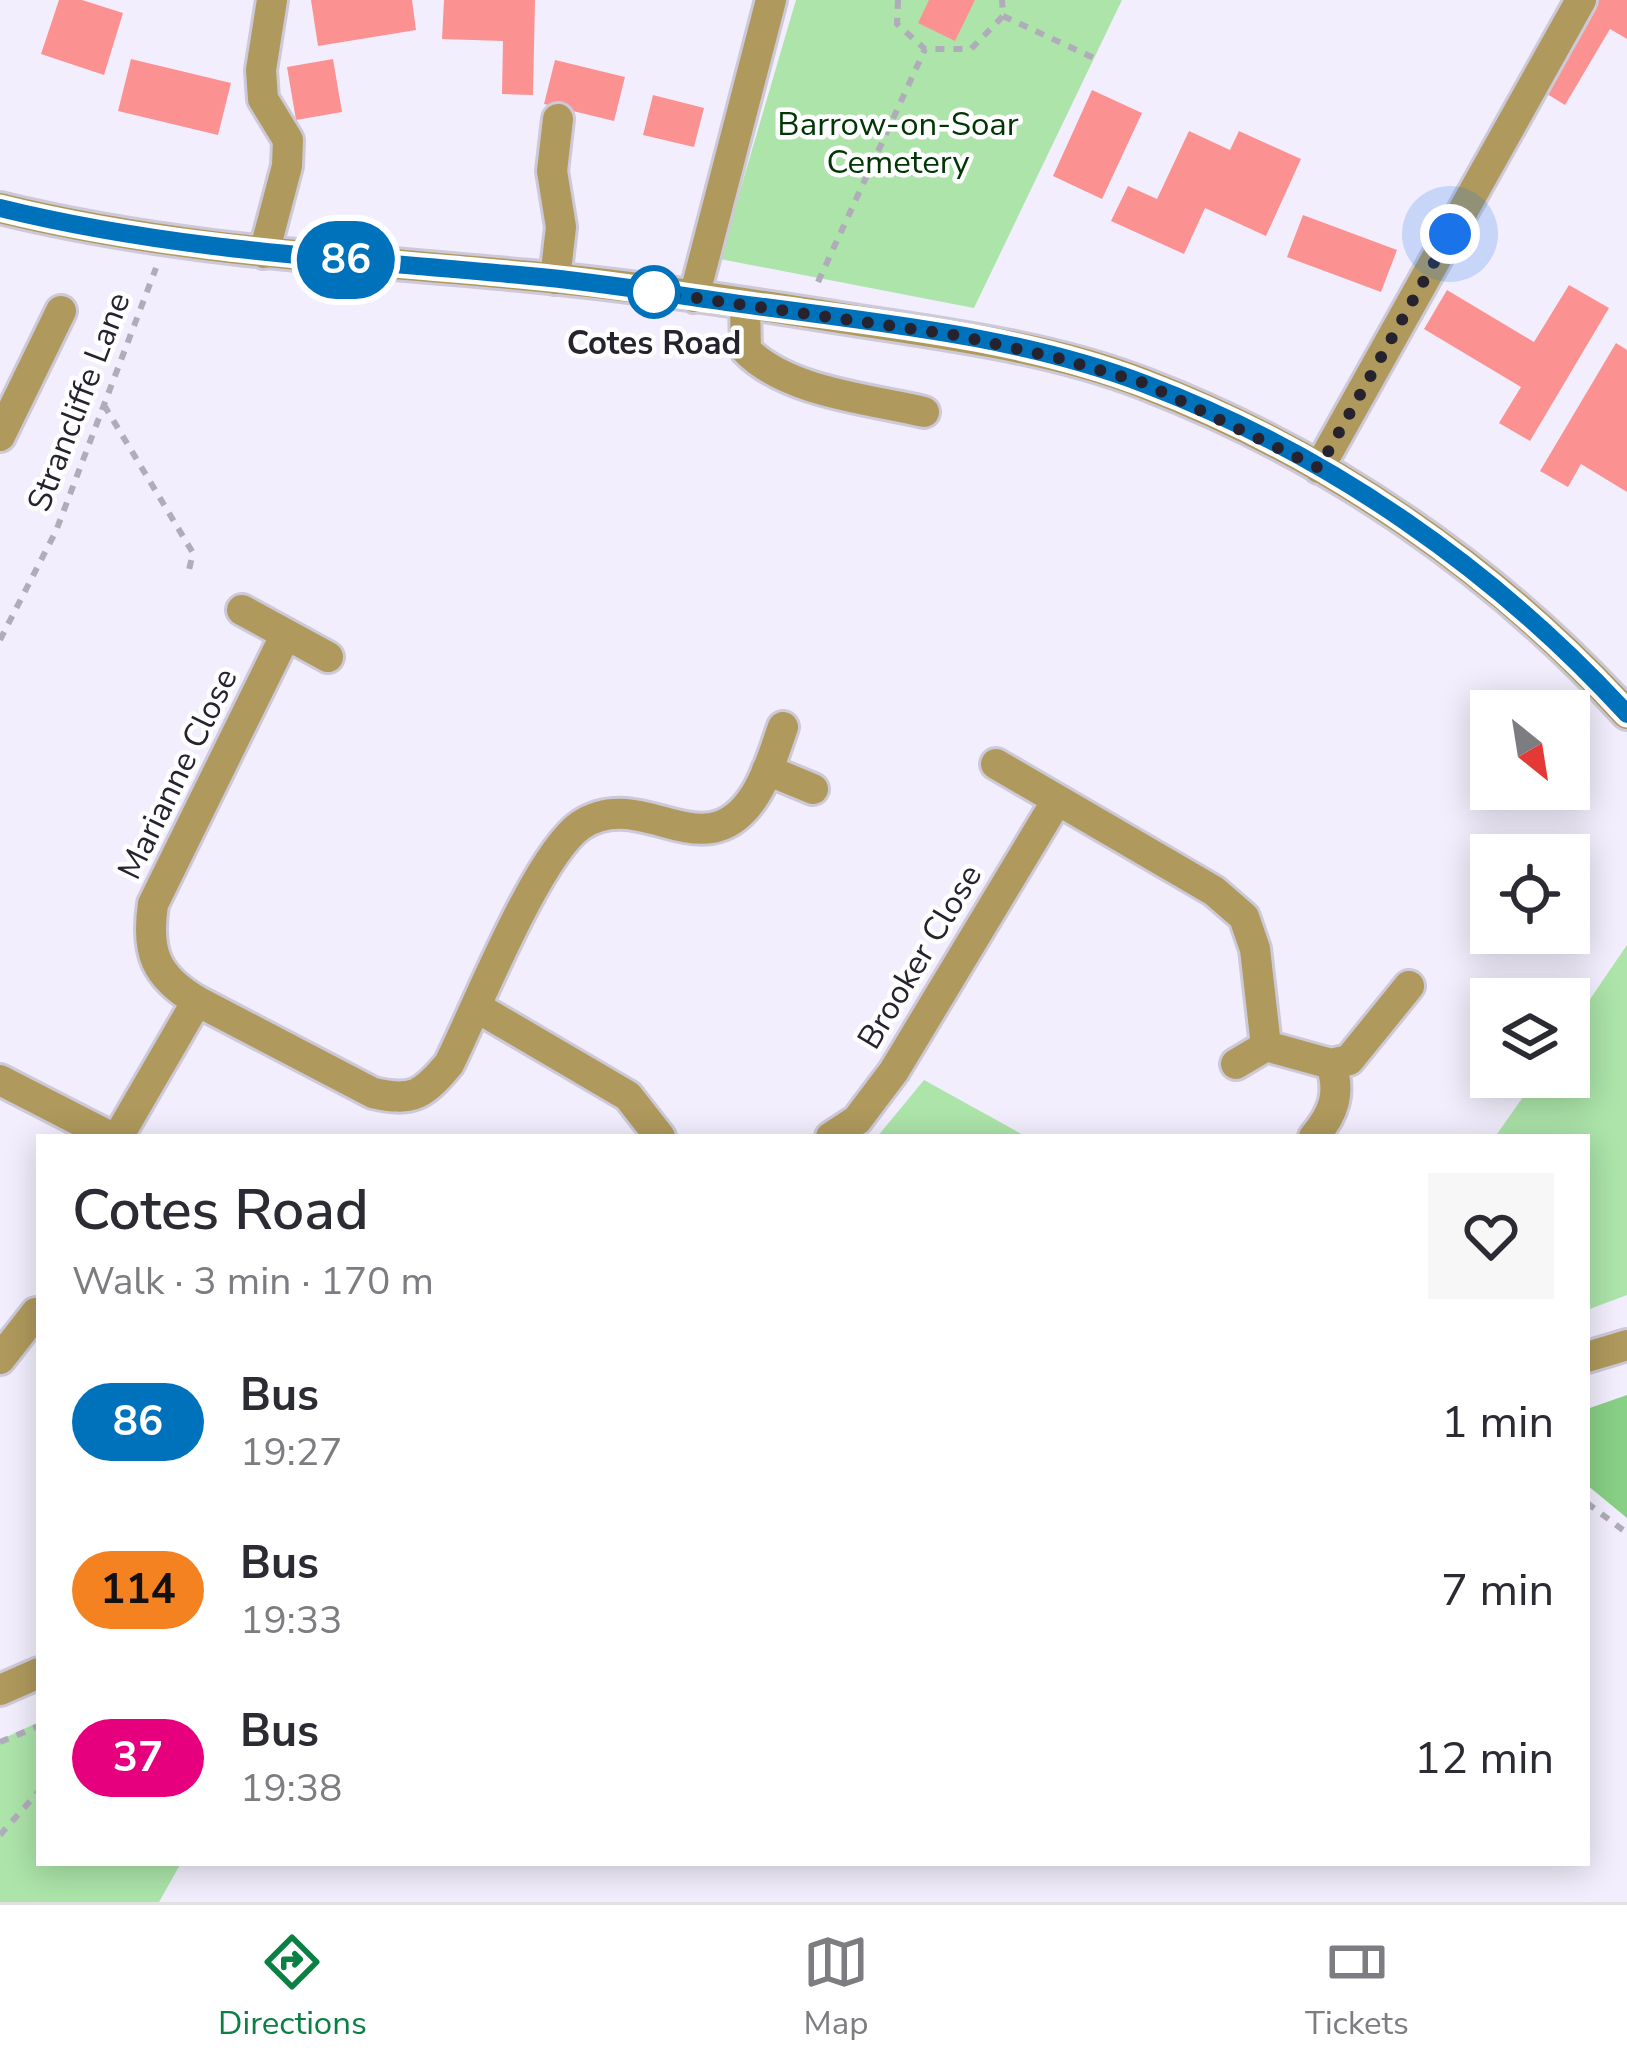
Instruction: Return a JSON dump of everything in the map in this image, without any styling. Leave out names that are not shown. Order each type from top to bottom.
[{"type":"street","points":[[264,253],[287,166],[287,140],[262,100],[261,70],[272,0]]},
{"type":"street","points":[[694,297],[771,0]]},
{"type":"street","points":[[1319,468],[1581,0]]},
{"type":"street","points":[[555,278],[561,227],[553,171],[558,118]]},
{"type":"street","points":[[0,208],[165,242],[555,278],[955,335],[1144,383],[1319,468],[1431,536],[1581,664],[1627,714]]},
{"type":"street","points":[[745,304],[746,350],[764,369],[793,381],[924,412]]},
{"type":"street","points":[[0,436],[35,334],[61,311]]},
{"type":"street","points":[[242,610],[328,657]]},
{"type":"street","name":"Marianne Close","points":[[286,634],[153,904],[149,931],[154,960],[173,987],[197,1001],[373,1093],[402,1100],[429,1088],[439,1076],[478,1008]]},
{"type":"street","points":[[659,1134],[628,1096],[478,1008],[538,879],[560,843],[584,823],[615,813],[642,814],[704,831],[730,820],[754,798],[783,727]]},
{"type":"street","points":[[996,764],[1214,891],[1244,917],[1255,949],[1266,1046]]},
{"type":"street","points":[[767,770],[813,789]]},
{"type":"street","name":"Brooker Close","points":[[835,1134],[856,1120],[894,1071],[1056,802]]},
{"type":"street","points":[[1236,1064],[1266,1046],[1331,1064],[1349,1060],[1409,986]]},
{"type":"street","points":[[117,1134],[197,1001]]},
{"type":"street","points":[[1317,1134],[1329,1120],[1339,1087],[1331,1064]]},
{"type":"street","points":[[0,1079],[109,1134]]},
{"type":"street","points":[[0,1359],[36,1314]]},
{"type":"street","points":[[1590,1356],[1627,1346]]},
{"type":"street","points":[[0,1690],[36,1674]]},
{"type":"path","points":[[898,0],[897,24],[925,50],[971,49],[1003,16],[1002,0]]},
{"type":"path","points":[[1003,16],[1094,58]]},
{"type":"path","points":[[804,312],[925,50]]},
{"type":"path","name":"Strancliffe Lane","points":[[0,640],[56,531],[165,242]]},
{"type":"path","points":[[104,405],[193,553],[188,574]]},
{"type":"path","points":[[1590,1505],[1627,1533]]},
{"type":"path","points":[[0,1742],[36,1727]]},
{"type":"path","points":[[0,1835],[36,1794]]},
{"type":"green space","name":"Barrow-on-Soar Cemetery","points":[[796,0],[1122,0],[974,308],[720,259]]},
{"type":"green space","points":[[1627,945],[1627,1295],[1590,1309],[1590,1134],[1497,1134],[1522,1098],[1590,1098],[1590,999]]},
{"type":"green space","points":[[924,1080],[1022,1134],[879,1134]]},
{"type":"green space","points":[[1627,1395],[1627,1518],[1590,1487],[1590,1408]]},
{"type":"green space","points":[[36,1723],[36,1866],[179,1866],[159,1902],[0,1902],[0,1740]]},
{"type":"building","points":[[59,0],[82,0],[123,13],[104,75],[41,54]]},
{"type":"building","points":[[311,0],[412,0],[416,30],[318,46]]},
{"type":"building","points":[[444,0],[535,0],[533,95],[502,94],[503,41],[442,39]]},
{"type":"building","points":[[929,0],[975,0],[955,41],[918,23]]},
{"type":"building","points":[[1586,0],[1627,0],[1627,39],[1610,29],[1565,105],[1534,86]]},
{"type":"building","points":[[131,59],[231,83],[218,135],[118,111]]},
{"type":"building","points":[[333,59],[342,112],[296,120],[287,67]]},
{"type":"building","points":[[555,60],[625,77],[614,121],[544,104]]},
{"type":"building","points":[[1092,90],[1142,113],[1102,199],[1053,176]]},
{"type":"building","points":[[653,95],[704,108],[694,147],[643,135]]},
{"type":"building","points":[[1189,131],[1230,150],[1239,131],[1301,159],[1266,236],[1205,208],[1184,254],[1111,221],[1128,186],[1157,199]]},
{"type":"building","points":[[1303,215],[1397,250],[1381,292],[1287,257]]},
{"type":"building","points":[[1569,285],[1609,308],[1530,441],[1499,423],[1521,387],[1424,329],[1447,290],[1534,342]]},
{"type":"building","points":[[1616,343],[1627,350],[1627,492],[1581,464],[1568,487],[1540,471]]},
{"type":"bus line","name":"86","points":[[0,208],[165,242],[536,276],[955,335],[1144,383],[1319,468],[1431,536],[1581,664],[1627,714]]},
{"type":"place","name":"Cotes Road","points":[[654,292]]},
{"type":"route","points":[[654,292],[955,335],[1058,358],[1144,383],[1319,468],[1450,234]]}]
